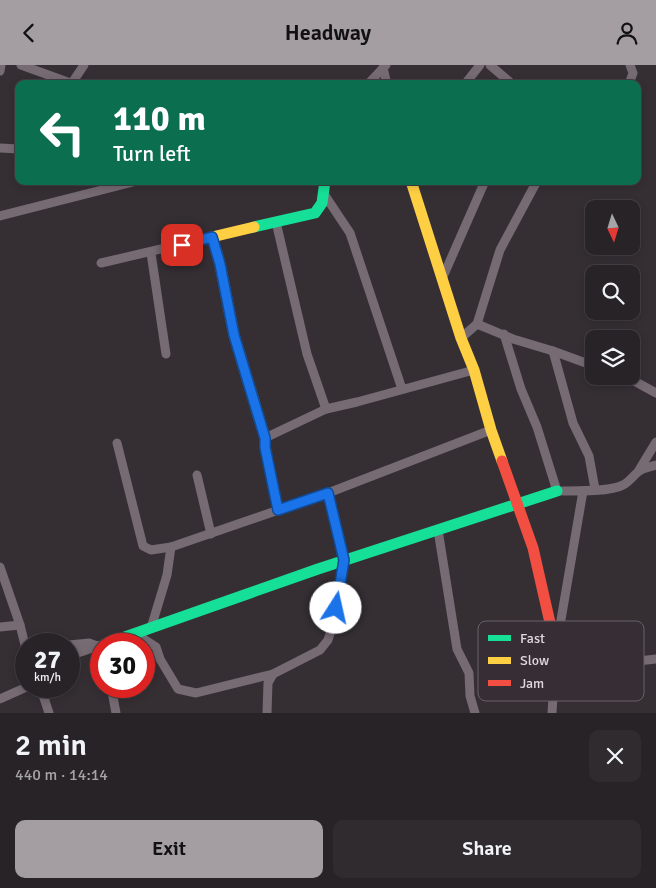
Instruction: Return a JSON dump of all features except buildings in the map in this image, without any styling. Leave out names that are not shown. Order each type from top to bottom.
[{"type":"street","points":[[0,71],[1,65]]},
{"type":"street","points":[[21,65],[61,80]]},
{"type":"street","points":[[75,80],[84,65]]},
{"type":"street","points":[[468,80],[480,65]]},
{"type":"street","points":[[490,65],[507,80]]},
{"type":"street","points":[[630,65],[633,73],[630,80]]},
{"type":"street","points":[[372,80],[384,66]]},
{"type":"street","points":[[384,66],[386,80]]},
{"type":"street","points":[[0,148],[15,149]]},
{"type":"street","points":[[0,216],[121,185]]},
{"type":"street","points":[[101,263],[151,253],[315,213],[320,208],[325,185]]},
{"type":"street","points":[[412,185],[461,337],[474,370],[491,431],[533,548],[549,621]]},
{"type":"street","points":[[442,279],[482,185]]},
{"type":"street","points":[[461,337],[477,324],[500,250],[535,185]]},
{"type":"street","points":[[324,194],[350,233],[402,389]]},
{"type":"street","points":[[276,222],[307,354],[326,409]]},
{"type":"street","points":[[212,237],[220,264],[234,335],[265,438],[265,447],[278,510]]},
{"type":"street","points":[[151,253],[166,354]]},
{"type":"street","points":[[477,324],[513,339],[585,363]]},
{"type":"street","points":[[504,334],[521,389],[537,427],[557,491]]},
{"type":"street","points":[[553,351],[573,423],[589,456],[595,489]]},
{"type":"street","points":[[265,438],[326,409],[357,403],[474,370]]},
{"type":"street","points":[[640,384],[656,393]]},
{"type":"street","points":[[117,443],[143,546],[151,550],[171,547],[211,534],[328,493],[491,431]]},
{"type":"street","points":[[138,633],[344,560],[516,503],[557,491],[606,490],[623,485],[639,470],[656,442]]},
{"type":"street","points":[[639,470],[656,465]]},
{"type":"street","points":[[197,475],[211,534]]},
{"type":"street","points":[[561,621],[582,491]]},
{"type":"street","points":[[155,646],[160,659],[178,689],[196,693],[273,674],[320,650],[328,639],[333,624],[344,560],[328,493]]},
{"type":"street","points":[[438,530],[457,649],[469,673],[470,696],[475,713]]},
{"type":"street","points":[[151,628],[167,575],[171,547]]},
{"type":"street","points":[[0,569],[22,633]]},
{"type":"street","points":[[0,627],[20,625]]},
{"type":"street","points":[[267,713],[268,683],[273,674]]},
{"type":"street","points":[[0,699],[15,692]]},
{"type":"street","points":[[44,698],[49,713]]},
{"type":"street","points":[[113,698],[116,713]]},
{"type":"traffic: fast","points":[[254,227],[315,213],[322,203],[324,185]]},
{"type":"traffic: fast","points":[[136,633],[318,569],[557,491]]},
{"type":"traffic: slow","points":[[412,185],[461,338],[474,370],[502,461]]},
{"type":"traffic: slow","points":[[254,227],[212,237],[220,264],[234,335],[265,438]]},
{"type":"traffic: jam","points":[[502,461],[533,548],[550,621]]},
{"type":"route","points":[[182,245],[212,237],[220,264],[234,335],[265,438],[265,447],[278,510],[328,493],[344,560],[336,608]]}]
